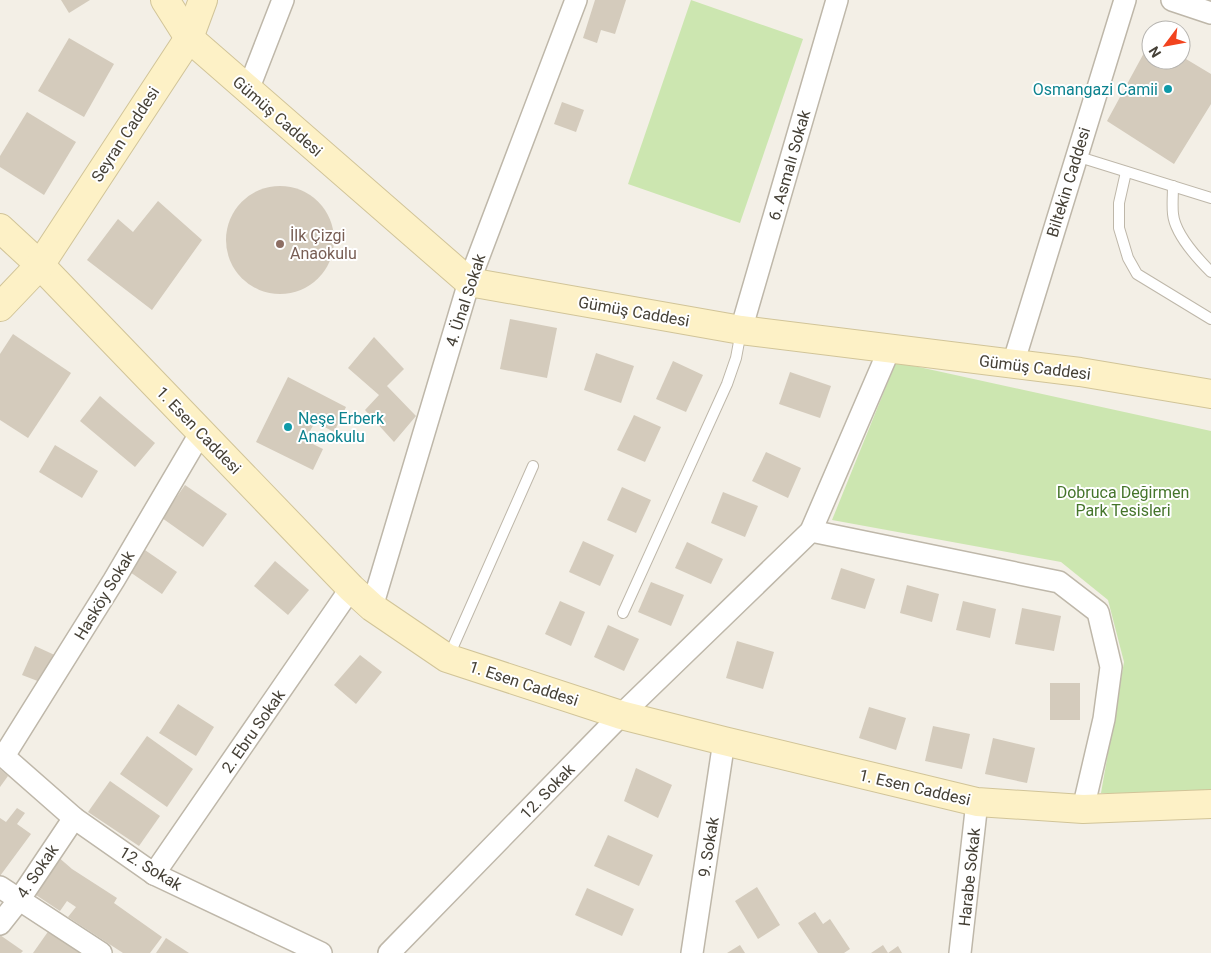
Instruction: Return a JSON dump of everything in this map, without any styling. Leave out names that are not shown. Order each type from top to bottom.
[{"type":"street","name":"Gümüş Caddesi","points":[[165,0],[189,38],[469,282],[741,330],[889,350],[1080,372],[1211,394]]},
{"type":"street","name":"Seyran Caddesi","points":[[0,307],[40,264],[189,38],[203,0]]},
{"type":"street","points":[[248,90],[283,0]]},
{"type":"street","name":"4. Ünal Sokak","points":[[372,607],[469,282],[576,0]]},
{"type":"street","name":"6. Asmalı Sokak","points":[[741,330],[837,0]]},
{"type":"street","name":"Biltekin Caddesi","points":[[1013,364],[1125,0]]},
{"type":"street","points":[[1172,0],[1211,13]]},
{"type":"street","name":"1. Esen Caddesi","points":[[0,228],[40,264],[351,588],[372,607],[447,658],[621,715],[977,802],[1083,809],[1211,804]]},
{"type":"street","points":[[889,350],[811,531],[1059,582],[1098,612],[1111,667],[1104,719],[1083,809]]},
{"type":"street","name":"Hasköy Sokak","points":[[2,755],[114,580],[201,432]]},
{"type":"street","name":"12. Sokak","points":[[389,953],[621,715],[811,531]]},
{"type":"street","name":"2. Ebru Sokak","points":[[154,874],[351,588]]},
{"type":"street","name":"9. Sokak","points":[[692,953],[724,741]]},
{"type":"street","name":"12. Sokak","points":[[2,755],[74,818],[154,874],[322,953]]},
{"type":"street","name":"Harabe Sokak","points":[[960,953],[977,802]]},
{"type":"street","name":"4. Sokak","points":[[0,924],[19,900],[74,818]]},
{"type":"street","points":[[0,887],[92,951]]},
{"type":"lane","points":[[1076,156],[1211,198]]},
{"type":"lane","points":[[1126,172],[1118,216],[1122,241],[1133,266],[1138,274],[1211,319]]},
{"type":"lane","points":[[1173,186],[1173,215],[1180,233],[1190,249],[1211,272]]},
{"type":"lane","points":[[623,613],[724,392],[736,358],[741,330]]},
{"type":"lane","points":[[447,658],[533,466]]},
{"type":"green space","points":[[691,0],[803,39],[740,223],[628,184]]},
{"type":"green space","name":"Dobruca Değirmen Park Tesisleri","points":[[896,362],[1211,431],[1211,794],[1101,793],[1124,662],[1108,600],[1061,562],[832,520]]},
{"type":"building","points":[[61,0],[90,0],[69,13]]},
{"type":"building","points":[[595,0],[626,0],[615,34],[601,30],[597,43],[583,38]]},
{"type":"building","points":[[69,38],[114,64],[84,117],[38,91]]},
{"type":"building","name":"Osmangazi Camii","points":[[1141,58],[1141,70],[1191,70],[1191,62],[1211,74],[1211,104],[1174,164],[1107,121]]},
{"type":"building","points":[[562,102],[584,110],[576,132],[554,124]]},
{"type":"building","points":[[27,112],[76,142],[44,195],[0,167],[0,156]]},
{"type":"building","name":"İlk Çizgi Anaokulu","points":[[280,186],[301,190],[318,202],[330,219],[334,240],[330,261],[318,278],[301,290],[280,294],[259,290],[242,278],[230,261],[226,240],[230,219],[242,202],[259,190]]},
{"type":"building","points":[[158,201],[202,240],[152,310],[87,260],[118,219],[133,232]]},
{"type":"building","points":[[510,319],[557,328],[547,378],[500,369]]},
{"type":"building","points":[[13,334],[71,373],[28,438],[0,420],[0,354]]},
{"type":"building","points":[[374,337],[404,369],[387,386],[416,416],[394,442],[365,410],[379,395],[348,368]]},
{"type":"building","points":[[596,353],[634,366],[621,403],[584,390]]},
{"type":"building","points":[[673,361],[703,375],[686,412],[656,399]]},
{"type":"building","points":[[790,372],[831,386],[820,418],[779,404]]},
{"type":"building","name":"Neşe Erberk Anaokulu","points":[[288,377],[346,407],[334,432],[315,422],[305,440],[323,449],[313,470],[256,442]]},
{"type":"building","points":[[100,396],[155,443],[135,467],[80,421]]},
{"type":"building","points":[[634,415],[661,427],[645,462],[617,450]]},
{"type":"building","points":[[55,445],[98,471],[82,498],[39,472]]},
{"type":"building","points":[[766,452],[801,468],[788,498],[752,481]]},
{"type":"building","points":[[185,485],[227,514],[203,547],[162,518]]},
{"type":"building","points":[[622,487],[651,500],[636,533],[607,520]]},
{"type":"building","points":[[723,492],[758,506],[745,537],[711,523]]},
{"type":"building","points":[[583,541],[614,555],[600,586],[569,572]]},
{"type":"building","points":[[687,542],[723,559],[711,584],[675,568]]},
{"type":"building","points":[[142,548],[177,572],[162,594],[127,570]]},
{"type":"building","points":[[275,561],[309,590],[288,615],[254,586]]},
{"type":"building","points":[[841,568],[875,579],[865,609],[831,599]]},
{"type":"building","points":[[651,582],[684,595],[671,626],[638,612]]},
{"type":"building","points":[[907,585],[939,594],[932,622],[900,613]]},
{"type":"building","points":[[560,601],[585,612],[571,646],[545,634]]},
{"type":"building","points":[[963,601],[996,609],[990,638],[956,630]]},
{"type":"building","points":[[1022,608],[1061,616],[1054,651],[1015,644]]},
{"type":"building","points":[[608,625],[639,639],[624,671],[594,657]]},
{"type":"building","points":[[737,641],[774,652],[763,689],[726,678]]},
{"type":"building","points":[[35,646],[59,657],[48,685],[22,675]]},
{"type":"building","points":[[360,655],[382,672],[356,704],[334,685]]},
{"type":"building","points":[[1050,683],[1080,683],[1080,720],[1050,720]]},
{"type":"building","points":[[178,704],[214,727],[196,756],[159,733]]},
{"type":"building","points":[[869,707],[906,718],[896,750],[859,738]]},
{"type":"building","points":[[933,726],[970,734],[962,769],[925,761]]},
{"type":"building","points":[[147,736],[193,769],[167,807],[120,774]]},
{"type":"building","points":[[993,738],[1035,748],[1027,783],[985,774]]},
{"type":"building","points":[[636,768],[672,785],[658,818],[624,801]]},
{"type":"building","points":[[0,769],[8,776],[0,787]]},
{"type":"building","points":[[110,781],[160,816],[139,846],[88,812]]},
{"type":"building","points":[[17,808],[25,813],[17,824],[31,834],[0,876],[0,818],[6,822]]},
{"type":"building","points":[[608,835],[653,855],[639,886],[594,866]]},
{"type":"building","points":[[57,856],[72,869],[117,898],[114,903],[162,937],[150,953],[123,953],[68,917],[76,907],[67,901],[60,911],[30,891]]},
{"type":"building","points":[[757,887],[780,925],[758,939],[735,901]]},
{"type":"building","points":[[587,888],[634,909],[622,936],[575,915]]},
{"type":"building","points":[[815,912],[823,924],[830,919],[850,949],[844,953],[818,953],[798,923]]},
{"type":"building","points":[[52,926],[85,948],[81,953],[33,953]]},
{"type":"building","points":[[0,935],[23,951],[21,953],[0,953]]},
{"type":"building","points":[[166,938],[189,953],[156,953]]},
{"type":"building","points":[[740,945],[745,953],[727,953]]},
{"type":"building","points":[[883,945],[888,953],[871,953]]},
{"type":"building","points":[[898,946],[902,953],[888,953]]},
{"type":"place","name":"Osmangazi Camii","points":[[1168,89]]},
{"type":"place","name":"İlk Çizgi Anaokulu","points":[[280,244]]},
{"type":"place","name":"Neşe Erberk Anaokulu","points":[[288,427]]}]
